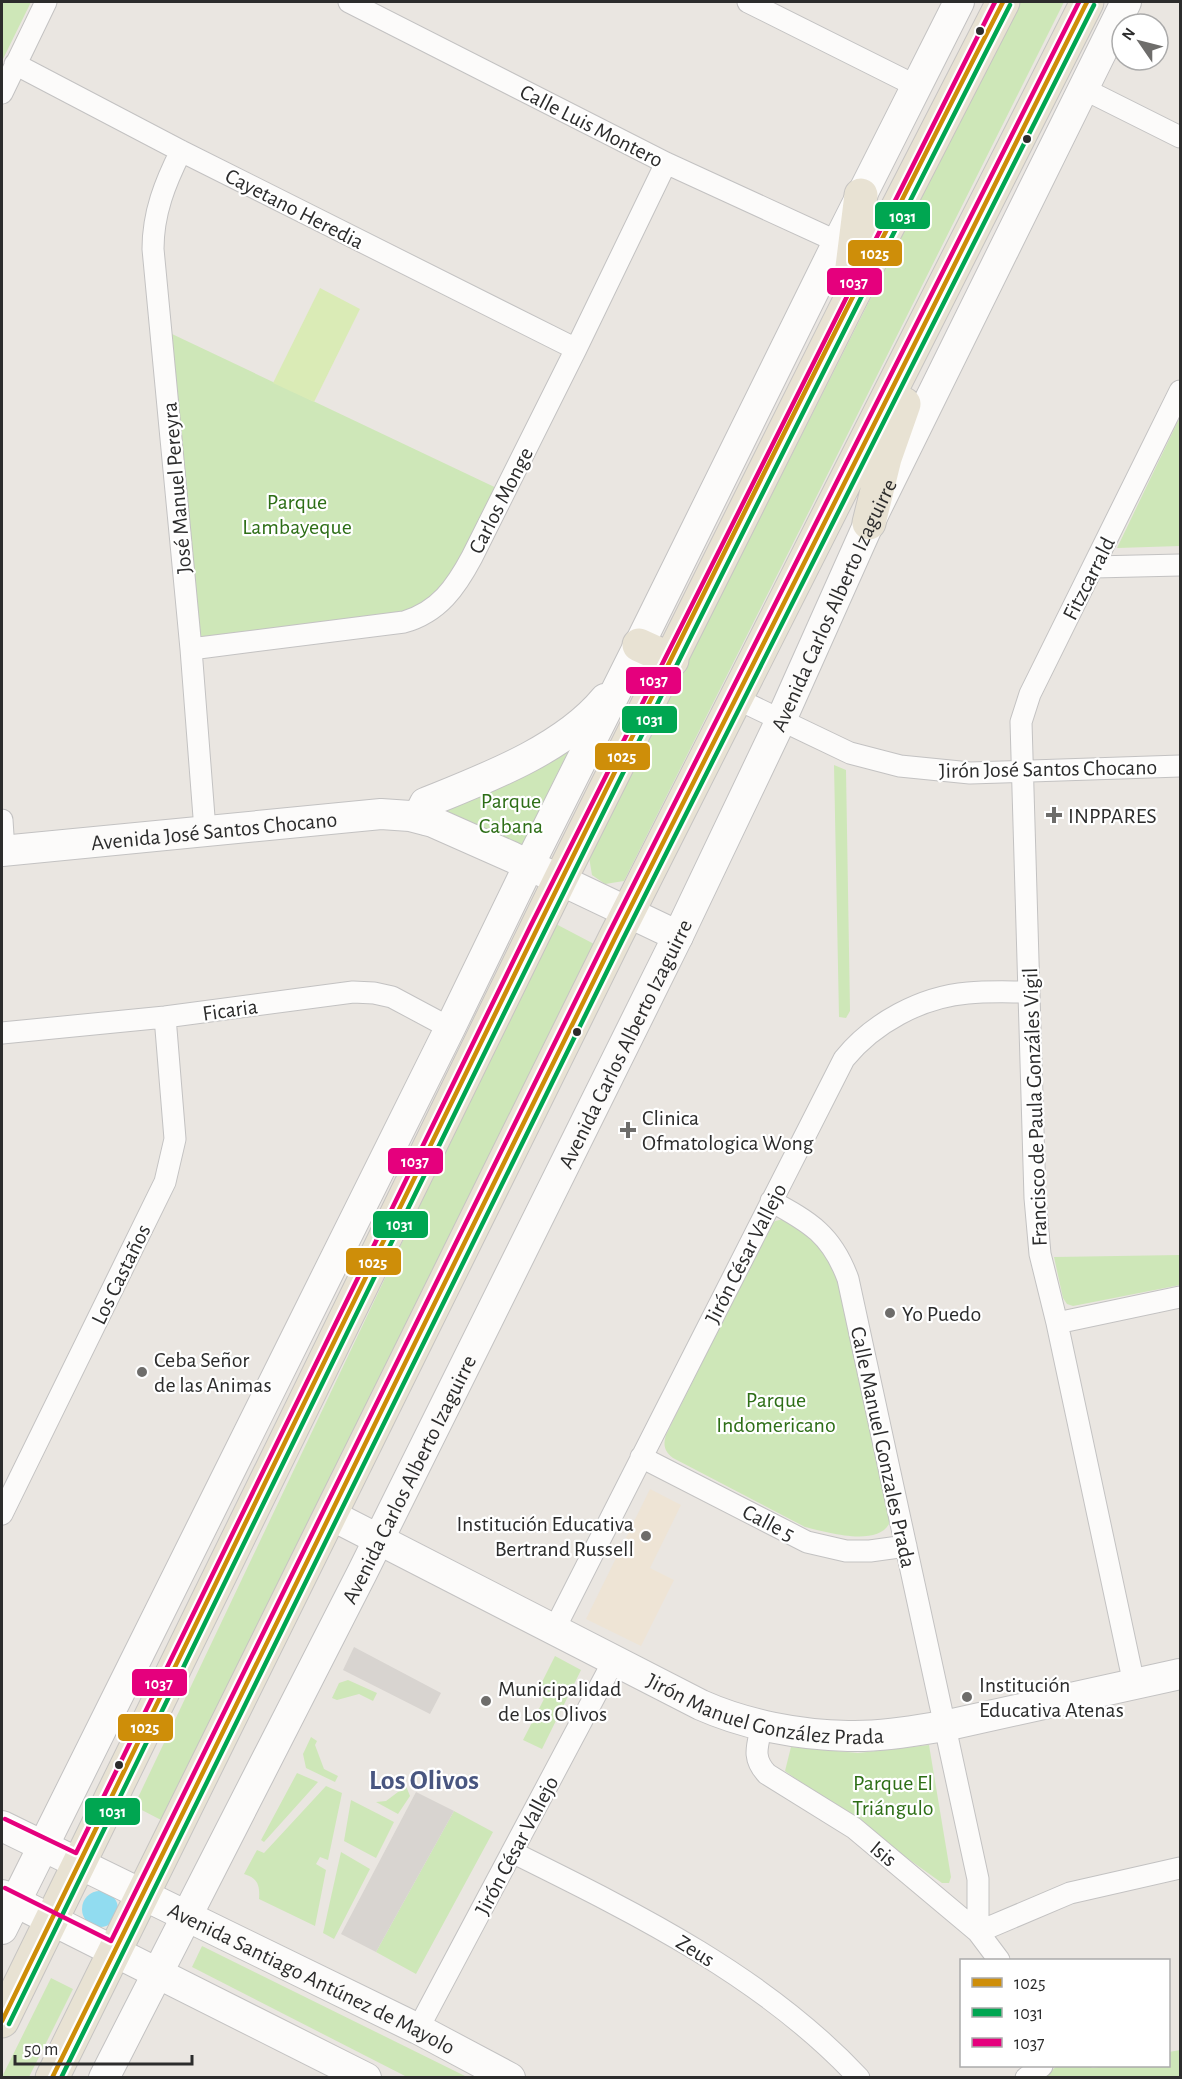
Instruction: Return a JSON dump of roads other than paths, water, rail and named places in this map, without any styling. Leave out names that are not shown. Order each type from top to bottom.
[{"type":"main road","points":[[2,2021],[560,880],[847,306],[1003,2]]},
{"type":"main road","name":"Avenida Carlos Alberto Izaguirre","points":[[52,2078],[628,912],[1087,2]]},
{"type":"main road","points":[[847,306],[861,195]]},
{"type":"main road","points":[[870,523],[885,458],[913,377],[915,344]]},
{"type":"main road","points":[[639,645],[672,660]]},
{"type":"street","points":[[2,93],[46,2]]},
{"type":"street","name":"Calle Luis Montero","points":[[349,2],[666,163],[838,242]]},
{"type":"street","points":[[749,2],[916,86]]},
{"type":"street","points":[[2,1929],[8,1899],[43,1845],[861,195],[959,2]]},
{"type":"street","name":"Avenida Carlos Alberto Izaguirre","points":[[104,2078],[379,1539],[678,936],[782,720],[870,523],[1126,2]]},
{"type":"street","name":"Cayetano Heredia","points":[[15,64],[181,151],[576,349]]},
{"type":"street","points":[[1082,88],[1180,137]]},
{"type":"street","name":"José Manuel Pereyra","points":[[181,151],[162,192],[154,221],[153,249],[191,649],[205,830]]},
{"type":"street","name":"Carlos Monge","points":[[191,649],[404,622],[432,611],[445,598],[464,572],[666,163]]},
{"type":"street","name":"Fitzcarrald","points":[[1022,771],[1021,722],[1026,703],[1180,391]]},
{"type":"street","points":[[1094,567],[1180,565]]},
{"type":"street","points":[[427,820],[421,811],[425,803],[492,777],[550,744],[588,715],[624,675]]},
{"type":"street","name":"Jirón José Santos Chocano","points":[[735,698],[850,753],[900,766],[970,773],[1180,766]]},
{"type":"street","name":"Francisco de Paula Gonzáles Vigil","points":[[1022,771],[1035,1198],[1040,1254],[1058,1323],[1134,1684]]},
{"type":"street","name":"Avenida José Santos Chocano","points":[[3,851],[381,814],[410,816],[427,820],[529,865],[678,936]]},
{"type":"street","points":[[2,820],[3,851]]},
{"type":"street","name":"Ficaria","points":[[2,1033],[165,1017],[364,992],[392,997],[450,1028]]},
{"type":"street","name":"Jirón César Vallejo","points":[[554,1630],[844,1059],[873,1029],[941,998],[968,993],[1029,992]]},
{"type":"street","name":"Los Castaños","points":[[2,1514],[165,1182],[175,1139],[165,1017]]},
{"type":"street","name":"Calle Manuel Gonzales Prada","points":[[771,1201],[816,1228],[842,1263],[850,1290],[978,1879],[978,1932]]},
{"type":"street","points":[[1058,1323],[1180,1297]]},
{"type":"street","name":"Calle 5","points":[[641,1457],[807,1542],[846,1551],[870,1551],[906,1546]]},
{"type":"street","name":"Jirón Manuel González Prada","points":[[330,1515],[700,1705],[737,1719],[762,1725],[849,1736],[944,1726],[1180,1674]]},
{"type":"street","name":"Jirón César Vallejo","points":[[418,2029],[614,1660]]},
{"type":"street","name":"Isis","points":[[762,1725],[756,1754],[759,1765],[766,1774],[854,1828],[978,1932],[998,1959]]},
{"type":"street","name":"Avenida Santiago Antúnez de Mayolo","points":[[2,1826],[418,2029],[510,2078]]},
{"type":"street","name":"Zeus","points":[[512,1852],[689,1944],[804,2025],[835,2052],[859,2078]]},
{"type":"street","points":[[978,1932],[1070,1893],[1180,1868]]},
{"type":"street","points":[[8,1899],[366,2078]]},
{"type":"street","points":[[1026,2078],[1041,2067]]},
{"type":"water","points":[[100,1891],[113,1896],[118,1909],[113,1922],[100,1927],[87,1922],[82,1909],[87,1896]]},
{"type":"place","name":"INPPARES","points":[[1054,815]]},
{"type":"place","name":"Clinica Ofmatologica Wong","points":[[628,1130]]},
{"type":"place","name":"Yo Puedo","points":[[890,1313]]},
{"type":"place","name":"Ceba Señor de las Animas","points":[[142,1372]]},
{"type":"place","name":"Institución Educativa Bertrand Russell","points":[[646,1536]]},
{"type":"place","name":"Institución Educativa Atenas","points":[[967,1697]]},
{"type":"place","name":"Municipalidad de Los Olivos","points":[[486,1701]]},
{"type":"district","name":"Los Olivos","points":[[424,1779]]},
{"type":"park label","name":"Parque Lambayeque","points":[[297,514]]},
{"type":"park label","name":"Parque Cabana","points":[[511,812]]},
{"type":"park label","name":"Parque Indomericano","points":[[776,1412]]},
{"type":"park label","name":"Parque El Triángulo","points":[[893,1794]]}]
